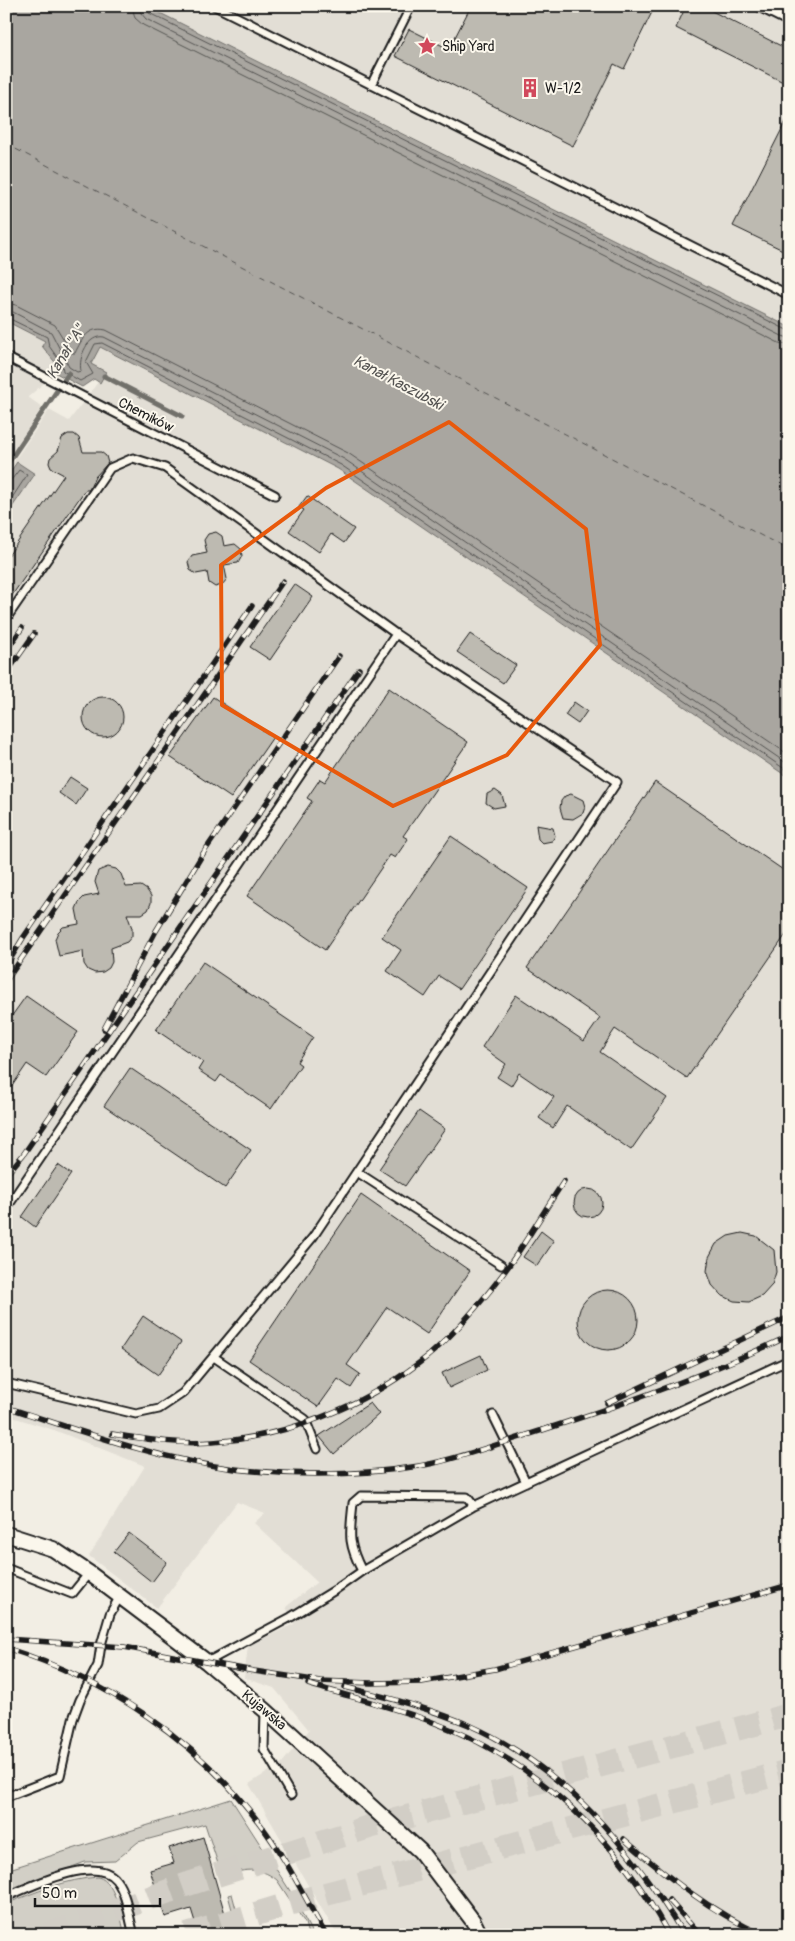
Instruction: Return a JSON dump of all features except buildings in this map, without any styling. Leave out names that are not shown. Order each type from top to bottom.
[{"type":"street","name":"Kujawska","points":[[6,1534],[53,1549],[89,1573],[207,1662],[265,1710],[420,1851],[473,1921],[480,1935]]},
{"type":"lane","points":[[214,6],[789,295]]},
{"type":"lane","points":[[371,85],[412,6]]},
{"type":"lane","points":[[757,6],[789,22]]},
{"type":"lane","name":"Chemików","points":[[6,357],[275,495]]},
{"type":"lane","points":[[6,619],[110,468],[133,458],[164,468],[396,634],[617,782],[313,1237],[184,1393],[159,1409],[136,1414],[6,1384]]},
{"type":"lane","points":[[6,1209],[396,634]]},
{"type":"lane","points":[[357,1172],[501,1264]]},
{"type":"lane","points":[[214,1357],[305,1419],[317,1449]]},
{"type":"lane","points":[[207,1662],[298,1612],[362,1571],[474,1506],[789,1360]]},
{"type":"lane","points":[[493,1416],[526,1482]]},
{"type":"lane","points":[[362,1571],[351,1550],[350,1539],[353,1503],[361,1496],[467,1497],[474,1506]]},
{"type":"lane","points":[[6,1568],[72,1594],[89,1573]]},
{"type":"lane","points":[[6,1797],[60,1776],[73,1719],[80,1700],[98,1665],[101,1645],[110,1614],[120,1596]]},
{"type":"lane","points":[[265,1710],[264,1749],[291,1795]]},
{"type":"lane","points":[[6,1897],[74,1872],[100,1869],[110,1874],[121,1888],[134,1935]]},
{"type":"highlighted area","points":[[449,422],[586,529],[600,645],[507,755],[393,806],[222,705],[221,565],[326,488]]},
{"type":"shaded area","points":[[146,6],[789,6],[789,327]]},
{"type":"shaded area","points":[[6,321],[45,341],[43,346],[58,366],[54,372],[48,373],[43,384],[28,397],[42,407],[6,461]]},
{"type":"shaded area","points":[[99,347],[338,469],[789,778],[789,1935],[337,1935],[249,1784],[282,1763],[309,1730],[274,1688],[244,1678],[248,1646],[294,1624],[286,1607],[317,1582],[254,1523],[265,1513],[237,1502],[157,1608],[89,1556],[145,1466],[54,1430],[6,1415],[6,473],[49,410],[69,421],[98,382],[100,383],[90,364]]},
{"type":"shaded area","points":[[231,1799],[292,1894],[313,1935],[308,1935],[305,1923],[277,1880],[270,1875],[250,1870],[222,1876],[205,1824],[138,1842],[115,1861],[85,1862],[6,1892],[6,1870]]},
{"type":"shaded area","points":[[98,1877],[110,1886],[114,1893],[125,1935],[6,1935],[6,1904],[63,1883]]},
{"type":"shaded area","points":[[232,1894],[243,1935],[239,1935],[228,1895]]},
{"type":"water","name":"Kanał Kaszubski","points":[[6,6],[146,6],[789,327],[789,778],[338,469],[100,347],[91,364],[106,372],[100,383],[94,379],[82,387],[54,372],[58,366],[42,346],[45,341],[6,321]]},
{"type":"water","points":[[17,462],[35,474],[6,516],[6,478]]},
{"type":"waterway","name":"Kanał \"A\"","points":[[6,466],[69,373]]},
{"type":"waterway","points":[[104,376],[182,416]]},
{"type":"ferry route","points":[[6,144],[789,550]]},
{"type":"tunnel","points":[[47,1935],[188,1884],[369,1827],[789,1715]]},
{"type":"tunnel","points":[[187,1935],[292,1903],[789,1771]]},
{"type":"railway","points":[[6,981],[283,581]]},
{"type":"railway","points":[[6,966],[23,938],[252,606]]},
{"type":"railway","points":[[6,651],[22,628]]},
{"type":"railway","points":[[6,674],[34,634]]},
{"type":"railway","points":[[104,1029],[156,931],[204,852],[339,656]]},
{"type":"railway","points":[[6,1175],[23,1155],[359,669]]},
{"type":"railway","points":[[112,1434],[188,1443],[240,1439],[268,1434],[322,1417],[373,1393],[428,1356],[468,1316],[505,1271],[564,1181]]},
{"type":"railway","points":[[607,1403],[789,1317]]},
{"type":"railway","points":[[6,1407],[119,1443],[206,1464],[235,1469],[281,1473],[373,1472],[441,1461],[542,1430],[684,1381],[789,1336]]},
{"type":"railway","points":[[6,1639],[124,1647],[320,1681],[422,1682],[495,1669],[789,1585]]},
{"type":"railway","points":[[6,1648],[44,1661],[114,1695],[178,1739],[208,1765],[235,1793],[260,1824],[287,1864],[326,1935]]},
{"type":"railway","points":[[308,1684],[435,1723],[472,1739],[507,1759],[540,1782],[571,1808],[599,1836],[625,1867],[669,1935]]},
{"type":"railway","points":[[345,1687],[439,1713],[469,1725],[535,1763],[565,1787],[618,1841],[641,1871],[684,1935]]},
{"type":"railway","points":[[624,1839],[656,1867],[707,1904],[763,1935]]},
{"type":"railway","points":[[669,1900],[700,1935]]},
{"type":"place","name":"Ship Yard","points":[[427,46]]},
{"type":"place","name":"W-1/2","points":[[530,88]]}]
